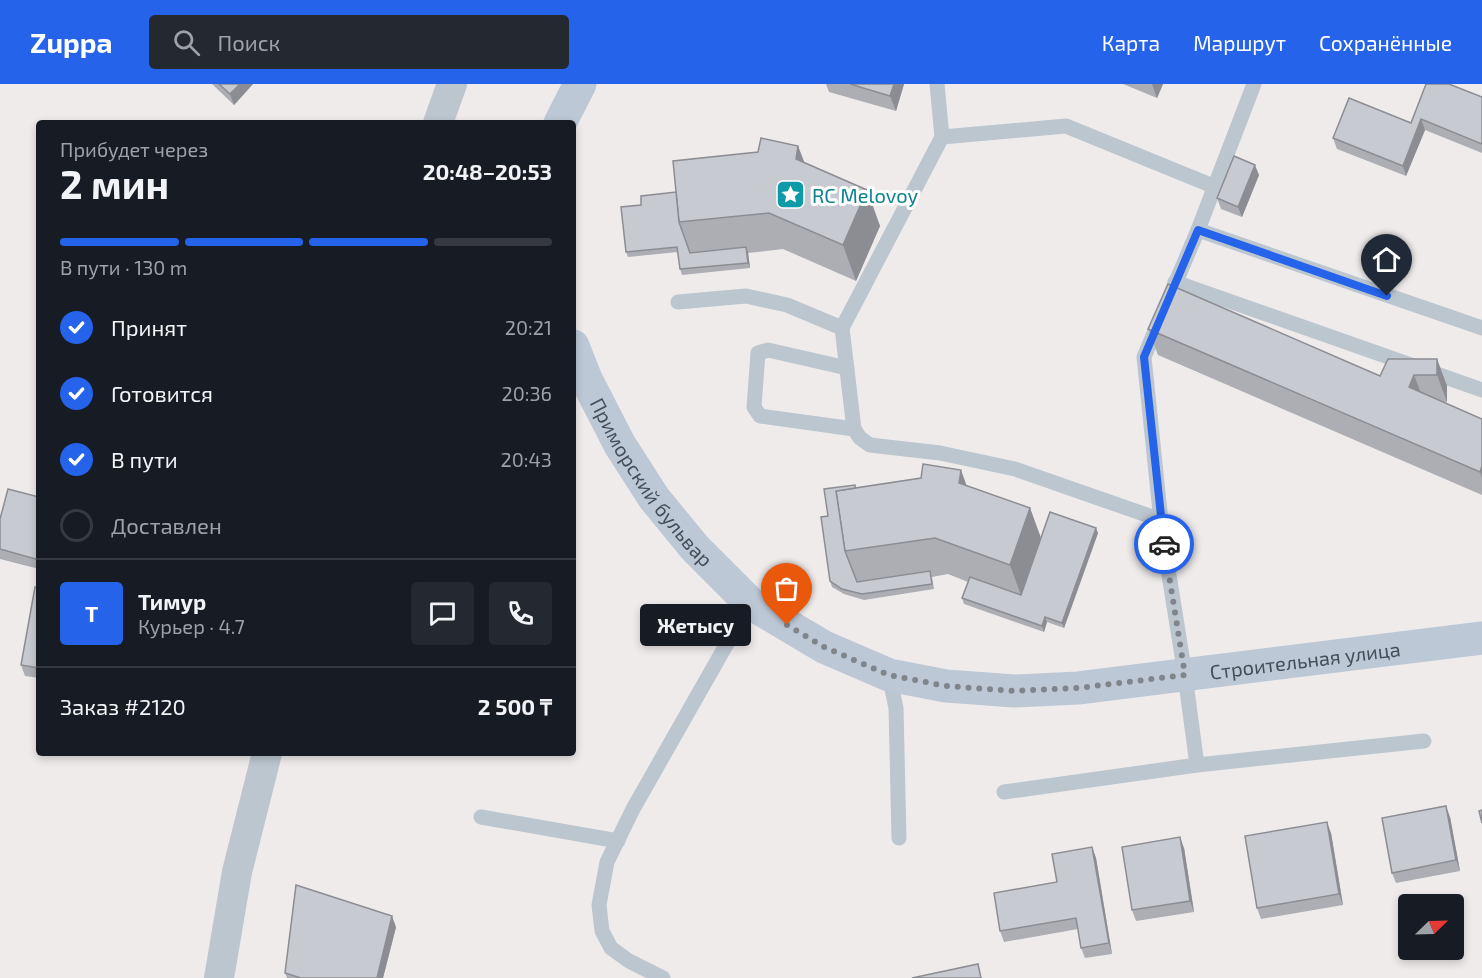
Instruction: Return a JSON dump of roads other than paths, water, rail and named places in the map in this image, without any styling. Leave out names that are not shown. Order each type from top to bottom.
[{"type":"street","points":[[439,120],[452,84]]},
{"type":"street","points":[[562,120],[580,84]]},
{"type":"street","name":"Приморский бульвар","points":[[576,354],[586,379],[620,445],[654,498],[695,548],[750,603]]},
{"type":"street","name":"Строительная улица","points":[[750,603],[824,647],[889,675],[946,686],[1014,691],[1078,688],[1482,638]]},
{"type":"street","points":[[219,978],[237,872],[266,756]]},
{"type":"lane","points":[[938,84],[942,136],[842,328],[854,429],[870,446],[940,453],[1015,469],[1161,520]]},
{"type":"lane","points":[[1197,765],[1161,520],[1144,357],[1198,230],[1254,84]]},
{"type":"lane","points":[[942,136],[1066,126],[1214,186]]},
{"type":"lane","points":[[1198,230],[1482,328]]},
{"type":"lane","points":[[1175,282],[1482,390]]},
{"type":"lane","points":[[678,302],[746,296],[787,305],[842,328]]},
{"type":"lane","points":[[847,368],[768,350],[762,351],[758,353],[754,407],[760,416],[854,429]]},
{"type":"lane","points":[[663,978],[629,961],[611,948],[602,930],[599,905],[607,862],[633,809],[750,603]]},
{"type":"lane","points":[[889,675],[897,708],[899,838]]},
{"type":"lane","points":[[1004,792],[1197,765],[1424,741]]},
{"type":"lane","points":[[481,817],[618,841]]},
{"type":"place","name":"RC Melovoy","points":[[791,195]]},
{"type":"place","name":"Жетысу","points":[[787,625]]}]
